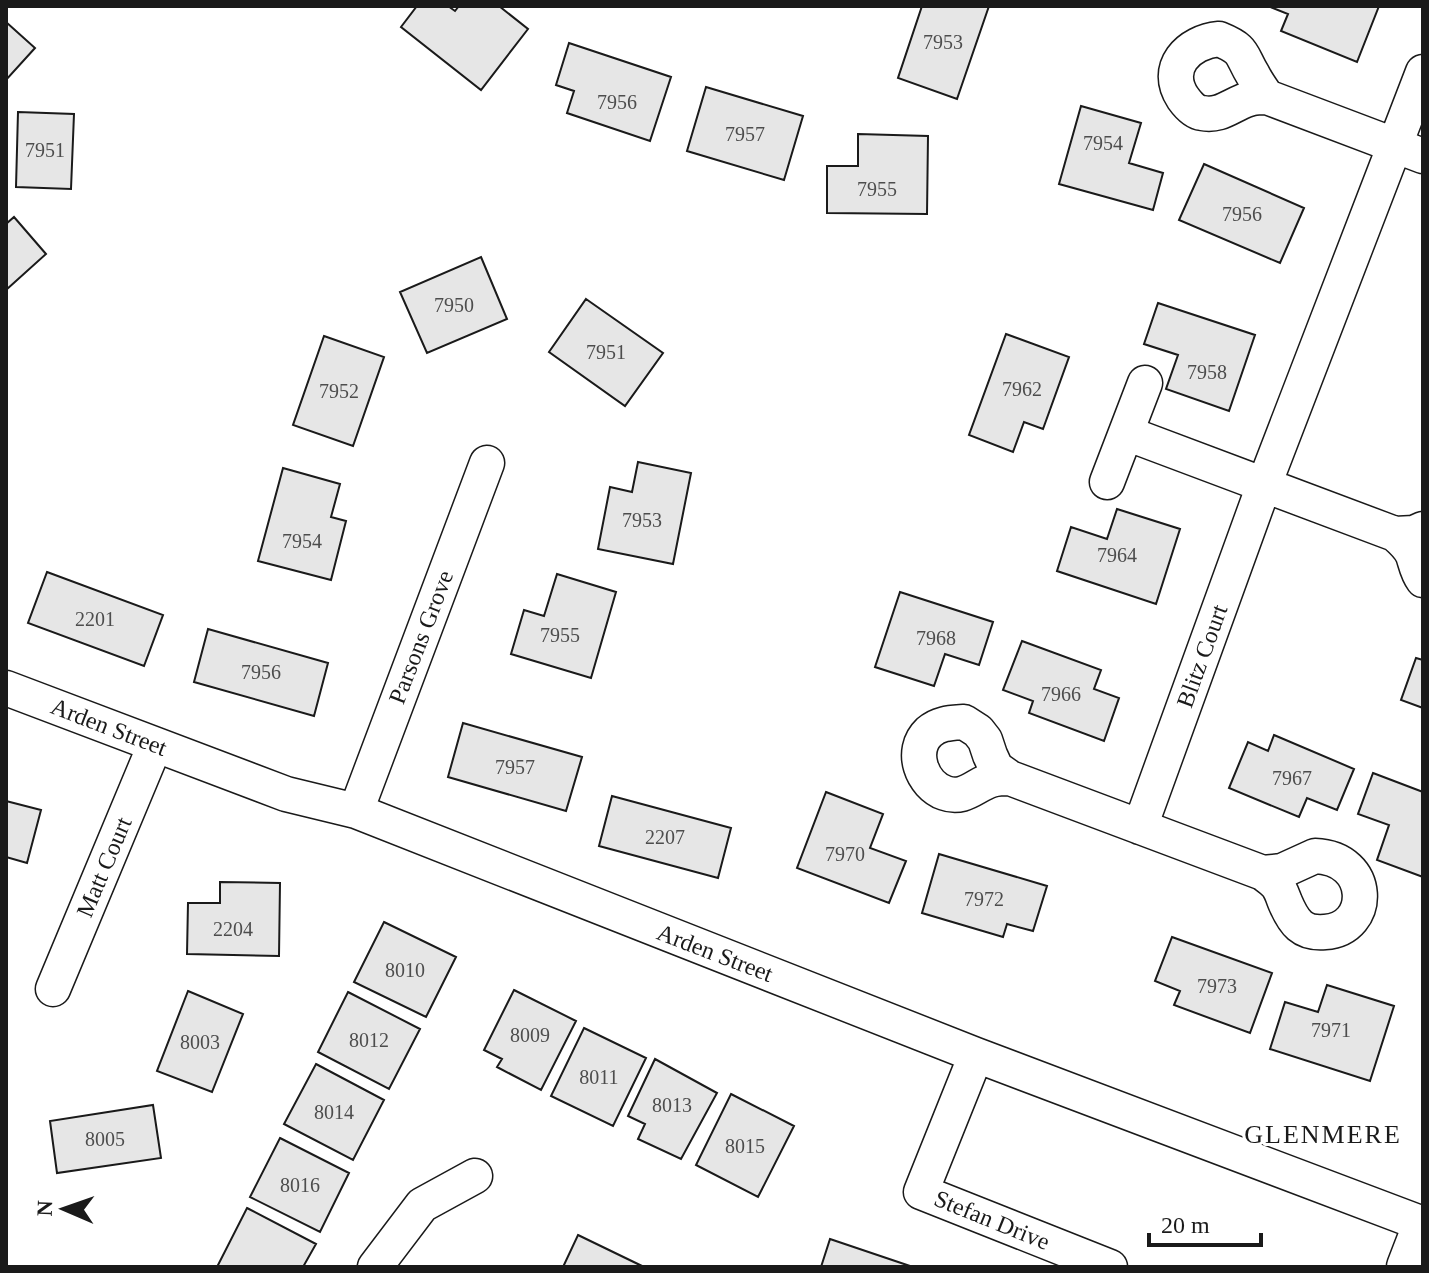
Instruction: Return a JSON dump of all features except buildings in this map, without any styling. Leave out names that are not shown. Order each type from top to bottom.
[{"type":"street","name":"Blitz Court","points":[[1140,827],[1264,485],[1409,151],[1423,72]]},
{"type":"street","points":[[1267,97],[1409,151]]},
{"type":"street","points":[[1107,482],[1145,383]]},
{"type":"street","points":[[1126,433],[1264,485],[1409,532],[1404,542],[1412,552],[1423,580]]},
{"type":"street","name":"Parsons Grove","points":[[356,811],[487,463]]},
{"type":"street","name":"Arden Street","points":[[6,688],[286,794],[356,811],[976,1055],[1423,1226]]},
{"type":"street","name":"Matt Court","points":[[53,989],[155,745]]},
{"type":"street","points":[[1010,778],[1263,873]]},
{"type":"street","name":"Stefan Drive","points":[[976,1055],[921,1192],[1110,1267]]},
{"type":"street","points":[[375,1267],[422,1205],[475,1176]]},
{"type":"street","points":[[1408,1267],[1423,1226]]},
{"type":"district","name":"GLENMERE","points":[[1323,1134]]}]
